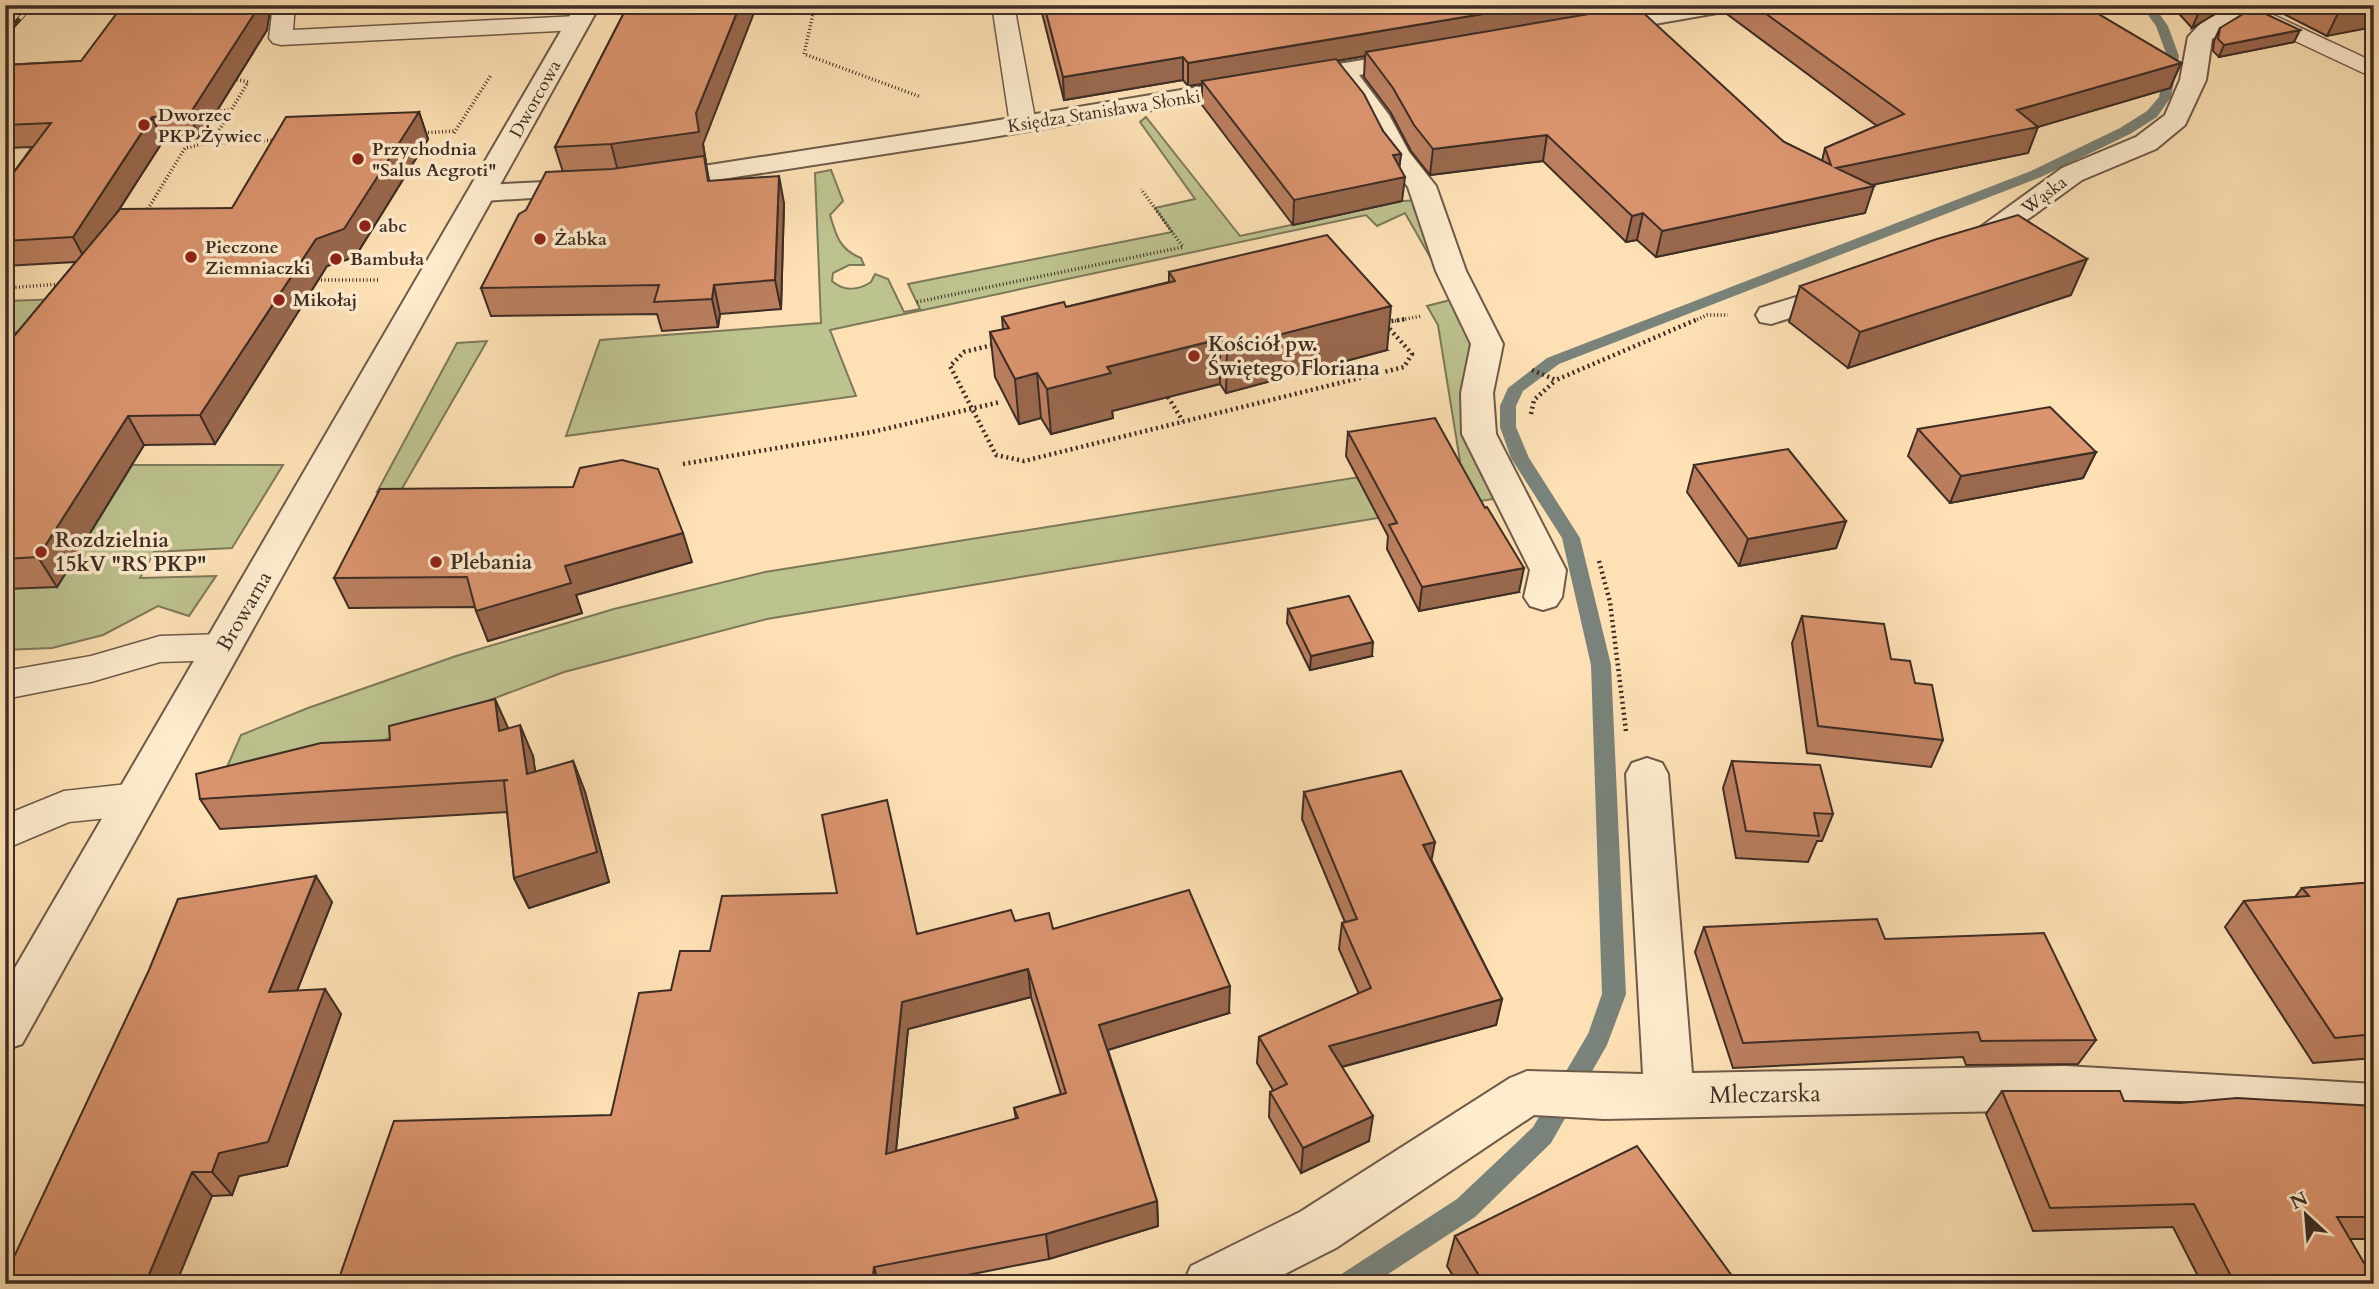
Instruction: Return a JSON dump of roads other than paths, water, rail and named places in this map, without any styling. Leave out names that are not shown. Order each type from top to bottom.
[{"type":"street","points":[[1574,31],[1723,5]]},
{"type":"street","name":"Wąska","points":[[1949,255],[1972,246],[2072,174],[2146,143],[2176,118],[2193,80],[2200,37],[2210,28],[2250,7]]},
{"type":"street","name":"Dworcowa","points":[[483,192],[583,14]]},
{"type":"street","name":"Księdza Stanisława Słonki","points":[[483,192],[619,185],[1023,124],[1446,53]]},
{"type":"street","points":[[1343,71],[1376,115],[1397,153],[1422,186],[1451,271],[1487,344],[1477,393],[1479,434],[1548,570],[1543,597]]},
{"type":"street","name":"Browarna","points":[[5,1029],[483,192]]},
{"type":"street","points":[[1771,315],[1861,285]]},
{"type":"street","points":[[1647,774],[1669,1096]]},
{"type":"street","name":"Mleczarska","points":[[1210,1284],[1318,1230],[1527,1093],[1604,1097],[2065,1088],[2374,1106]]},
{"type":"lane","points":[[284,5],[281,38],[583,14]]},
{"type":"lane","points":[[1003,5],[1023,124]]},
{"type":"lane","points":[[2250,7],[2374,71]]},
{"type":"lane","points":[[5,685],[66,675],[160,649],[224,646]]},
{"type":"lane","points":[[5,833],[64,807],[137,799]]},
{"type":"waterway","points":[[1349,1284],[1466,1208],[1542,1135],[1599,1038],[1614,994],[1601,665],[1571,538],[1520,458],[1508,427],[1508,406],[1516,388],[1553,361],[2036,174],[2125,131],[2152,114],[2165,97],[2173,56],[2162,26],[2147,5]]},
{"type":"railway","points":[[5,35],[32,5]]},
{"type":"place","name":"Dworzec PKP Żywiec","points":[[144,125]]},
{"type":"place","name":"Przychodnia \"Salus Aegroti\"","points":[[358,159]]},
{"type":"place","name":"abc","points":[[365,226]]},
{"type":"place","name":"Żabka","points":[[540,239]]},
{"type":"place","name":"Pieczone Ziemniaczki","points":[[191,257]]},
{"type":"place","name":"Bambuła","points":[[336,259]]},
{"type":"place","name":"Mikołaj","points":[[279,300]]},
{"type":"place","name":"Kościół pw. Świętego Floriana","points":[[1194,356]]},
{"type":"place","name":"Rozdzielnia 15kV \"RS PKP\"","points":[[41,552]]},
{"type":"place","name":"Plebania","points":[[436,562]]}]
